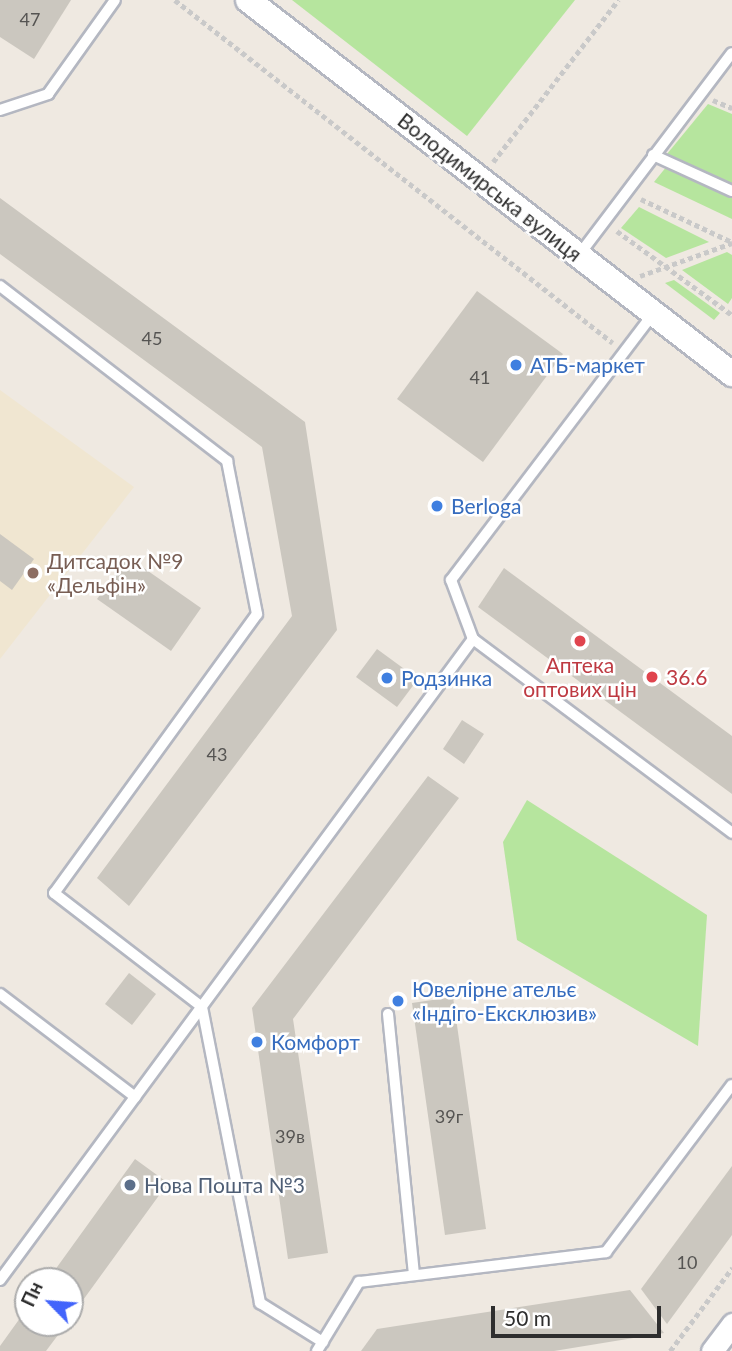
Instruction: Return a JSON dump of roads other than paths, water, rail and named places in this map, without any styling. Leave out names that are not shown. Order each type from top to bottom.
[{"type":"street","name":"Володимирська вулиця","points":[[248,0],[732,373]]},
{"type":"street","points":[[712,1351],[732,1324]]},
{"type":"lane","points":[[0,110],[48,94],[115,0]]},
{"type":"lane","points":[[579,255],[732,53]]},
{"type":"lane","points":[[653,155],[732,191]]},
{"type":"lane","points":[[0,286],[227,461],[257,614],[54,893],[202,1007],[260,1303],[320,1347],[359,1282],[414,1273],[606,1252],[732,1086]]},
{"type":"lane","points":[[654,313],[451,580],[473,639],[732,833]]},
{"type":"lane","points":[[0,1280],[473,639]]},
{"type":"lane","points":[[0,994],[135,1097]]},
{"type":"lane","points":[[388,1014],[414,1273]]},
{"type":"place","name":"АТБ-маркет","points":[[516,365]]},
{"type":"place","name":"Berloga","points":[[437,506]]},
{"type":"place","name":"Дитсадок №9 «Дельфiн»","points":[[33,573]]},
{"type":"place","name":"Аптека оптових цін","points":[[580,641]]},
{"type":"place","name":"36.6","points":[[652,677]]},
{"type":"place","name":"Родзинка","points":[[387,678]]},
{"type":"place","name":"Ювелірне ательє «Індіго-Ексклюзив»","points":[[398,1001]]},
{"type":"place","name":"Комфорт","points":[[257,1042]]},
{"type":"place","name":"Нова Пошта №3","points":[[130,1185]]}]
